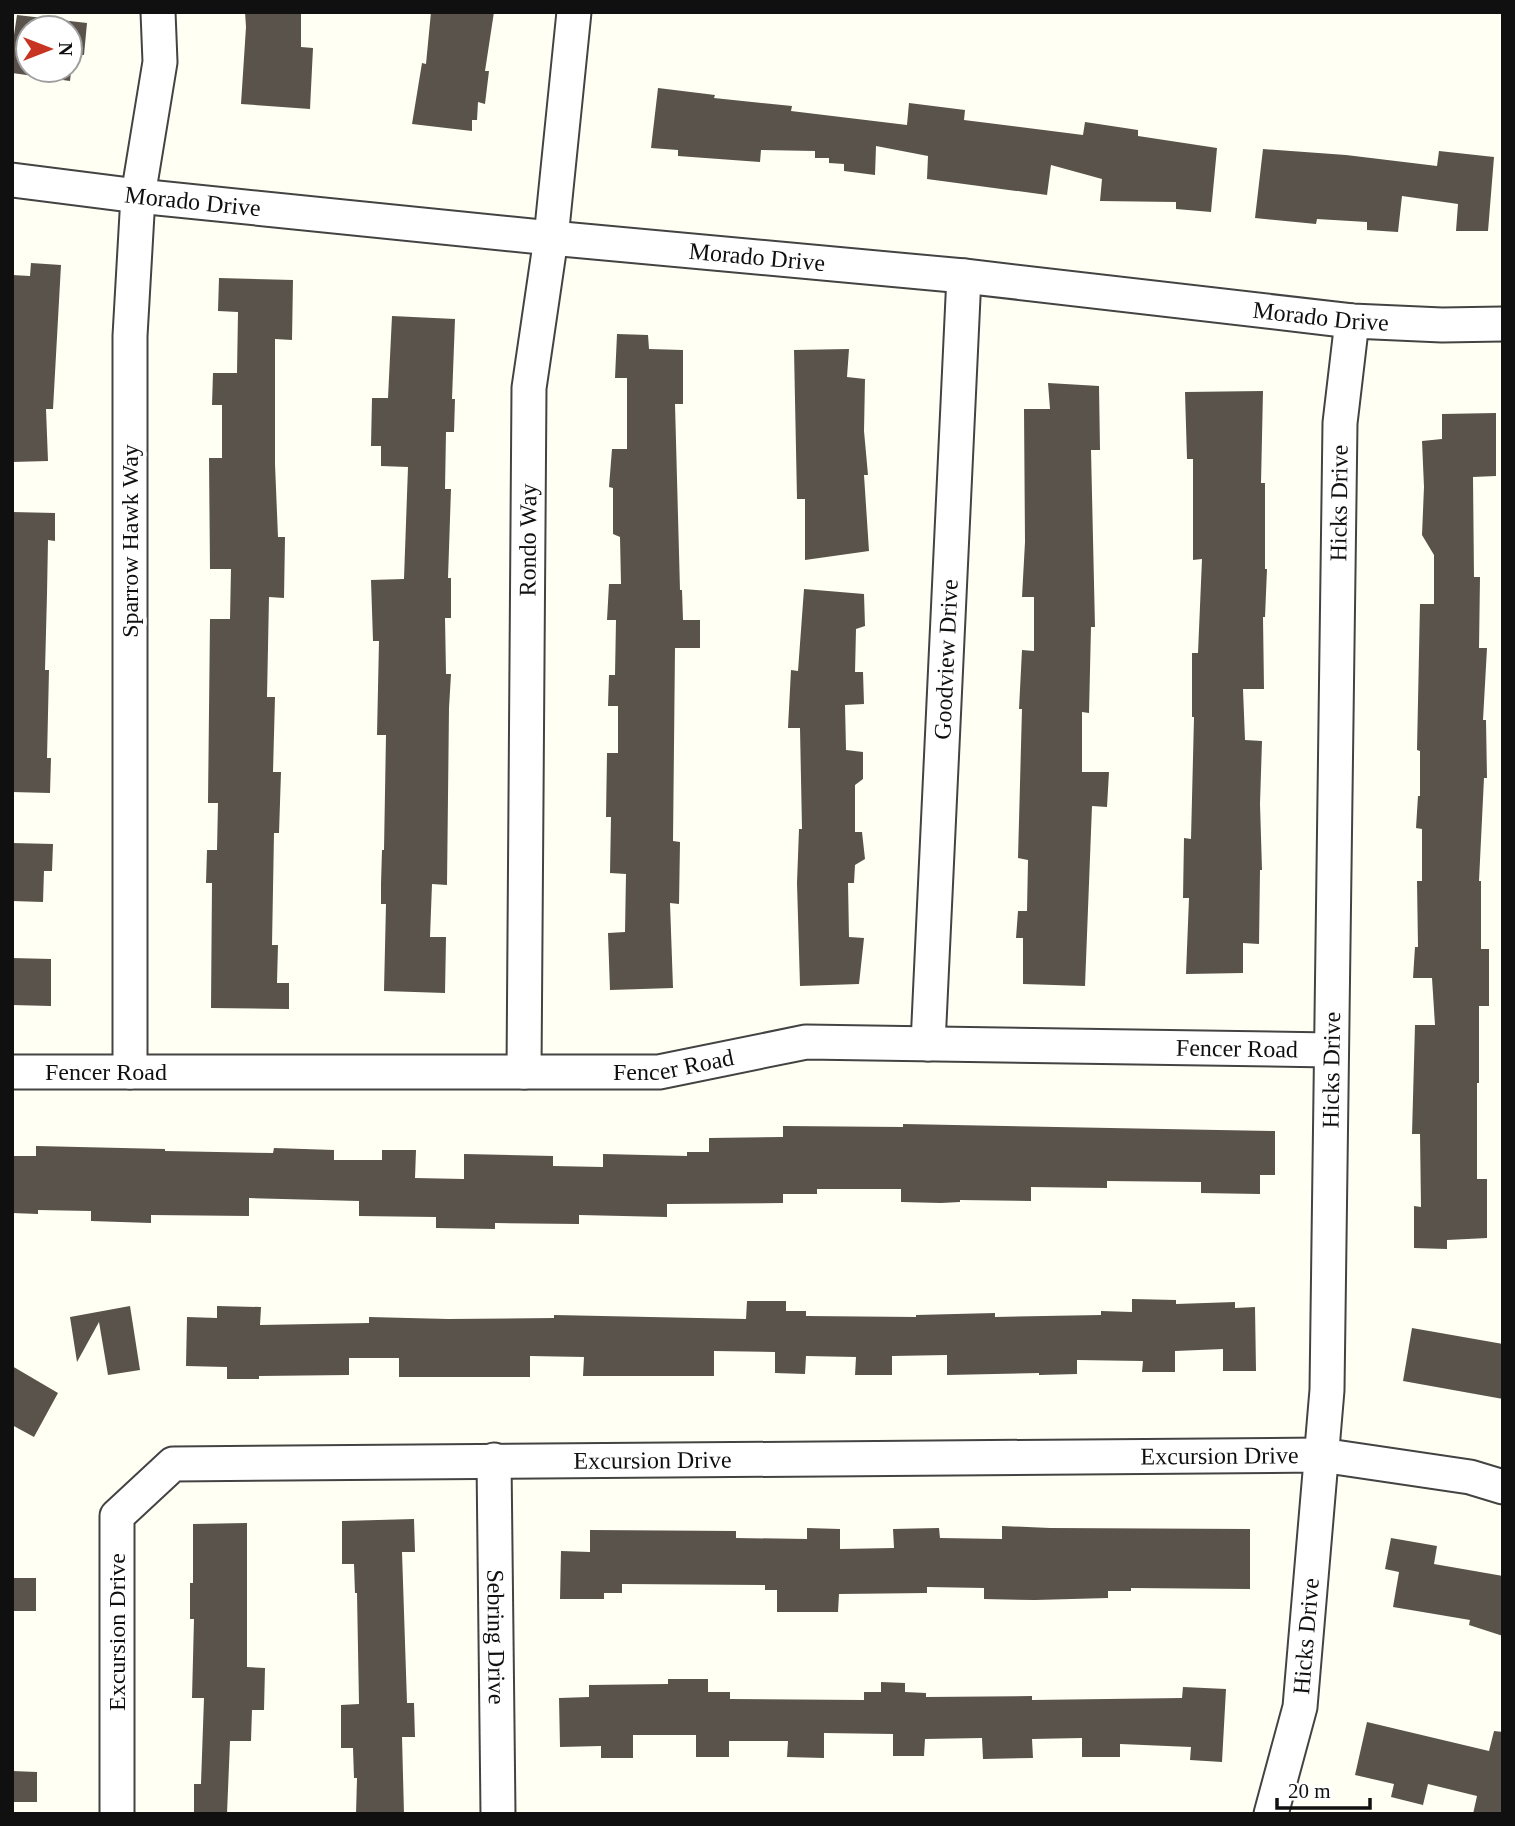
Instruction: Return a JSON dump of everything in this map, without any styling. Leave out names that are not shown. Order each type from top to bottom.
[{"type":"street","name":"Sparrow Hawk Way","points":[[130,1072],[130,337],[138,196],[160,62],[158,12]]},
{"type":"street","name":"Rondo Way","points":[[524,1072],[528,388],[551,238],[574,12]]},
{"type":"street","name":"Morado Drive","points":[[12,180],[138,196],[551,238],[964,276],[1352,321],[1442,325],[1503,324]]},
{"type":"street","name":"Goodview Drive","points":[[928,1044],[964,276]]},
{"type":"street","name":"Hicks Drive","points":[[1271,1814],[1300,1707],[1326,1390],[1339,423],[1352,321]]},
{"type":"street","name":"Fencer Road","points":[[12,1072],[659,1072],[806,1042],[1331,1050]]},
{"type":"street","name":"Excursion Drive","points":[[117,1814],[117,1516],[173,1464],[1321,1455],[1470,1477],[1503,1487]]},
{"type":"street","name":"Sebring Drive","points":[[494,1460],[498,1814]]},
{"type":"building","points":[[245,12],[301,12],[301,47],[313,48],[310,109],[241,104]]},
{"type":"building","points":[[431,12],[494,12],[485,71],[489,71],[485,104],[478,102],[477,120],[472,120],[472,131],[412,124],[422,63],[426,64]]},
{"type":"building","points":[[84,23],[87,23],[84,55]]},
{"type":"building","points":[[14,35],[14,73],[12,48]]},
{"type":"building","points":[[658,88],[715,95],[714,98],[792,106],[791,111],[907,125],[909,103],[965,110],[964,120],[1083,135],[1085,122],[1138,130],[1138,136],[1217,148],[1211,212],[1176,209],[1176,202],[1100,201],[1102,179],[1051,165],[1047,195],[927,179],[928,156],[876,146],[875,175],[844,171],[844,164],[829,163],[829,158],[815,158],[815,151],[761,150],[760,162],[678,156],[678,150],[651,148]]},
{"type":"building","points":[[1263,149],[1437,166],[1439,151],[1494,157],[1488,231],[1456,231],[1458,204],[1402,196],[1398,232],[1367,230],[1367,222],[1317,219],[1316,224],[1255,218]]},
{"type":"building","points":[[31,263],[61,265],[53,409],[46,409],[48,461],[12,462],[12,275],[30,276]]},
{"type":"building","points":[[219,278],[293,280],[292,340],[275,339],[275,464],[278,537],[285,537],[284,598],[269,597],[267,697],[275,697],[273,772],[281,772],[279,833],[274,833],[272,945],[278,945],[277,983],[289,983],[289,1009],[211,1008],[212,883],[206,883],[207,850],[217,850],[218,803],[208,803],[210,619],[230,619],[231,569],[210,569],[209,458],[222,458],[222,405],[212,405],[213,373],[237,373],[238,312],[218,311]]},
{"type":"building","points":[[392,316],[455,319],[452,399],[455,399],[454,432],[446,432],[445,489],[451,489],[448,578],[451,578],[451,618],[445,618],[446,674],[451,674],[447,885],[432,884],[430,937],[446,937],[445,993],[384,991],[386,904],[381,904],[381,884],[386,735],[377,735],[379,641],[373,641],[371,580],[404,579],[408,467],[381,466],[381,446],[371,446],[372,398],[388,398]]},
{"type":"building","points":[[617,334],[648,335],[649,349],[683,350],[683,404],[675,404],[680,590],[683,620],[700,620],[700,648],[675,648],[673,841],[680,842],[679,904],[670,903],[673,988],[610,990],[608,933],[625,932],[626,874],[610,873],[611,817],[606,817],[607,753],[618,753],[618,706],[608,706],[609,675],[615,675],[616,620],[607,620],[609,584],[621,584],[620,537],[613,534],[613,488],[609,487],[612,449],[627,449],[627,378],[615,378]]},
{"type":"building","points":[[849,349],[847,377],[865,379],[864,431],[868,475],[864,475],[869,551],[805,560],[805,499],[797,499],[794,350]]},
{"type":"building","points":[[1048,383],[1099,386],[1100,450],[1091,450],[1095,627],[1091,627],[1089,713],[1082,712],[1082,772],[1109,772],[1107,807],[1092,806],[1085,986],[1023,984],[1023,938],[1016,938],[1018,911],[1027,911],[1028,860],[1018,858],[1022,650],[1034,651],[1034,597],[1022,597],[1025,542],[1024,409],[1050,409]]},
{"type":"building","points":[[1263,391],[1261,483],[1265,483],[1267,569],[1263,617],[1264,689],[1243,689],[1245,740],[1262,741],[1259,944],[1243,943],[1243,973],[1186,974],[1189,898],[1183,898],[1184,838],[1191,839],[1194,717],[1192,653],[1198,653],[1202,559],[1193,560],[1193,459],[1187,459],[1185,392]]},
{"type":"building","points":[[1496,413],[1496,476],[1473,477],[1474,577],[1480,577],[1479,648],[1487,648],[1483,720],[1486,720],[1487,778],[1484,778],[1479,881],[1481,949],[1489,949],[1489,1006],[1479,1006],[1477,1179],[1487,1179],[1487,1238],[1447,1240],[1447,1249],[1414,1248],[1414,1206],[1421,1207],[1420,1134],[1412,1134],[1415,1025],[1435,1025],[1432,978],[1413,978],[1415,947],[1418,947],[1417,881],[1422,881],[1422,829],[1416,828],[1420,796],[1420,751],[1417,750],[1420,604],[1434,604],[1434,555],[1422,535],[1422,441],[1442,439],[1442,414]]},
{"type":"building","points":[[12,512],[55,513],[55,541],[48,540],[45,670],[49,670],[47,758],[51,758],[50,793],[12,792]]},
{"type":"building","points":[[804,589],[864,594],[865,626],[856,629],[855,672],[863,672],[864,704],[845,705],[846,750],[863,752],[863,779],[855,785],[855,832],[862,832],[865,859],[855,865],[854,883],[848,883],[849,937],[864,938],[859,984],[800,986],[797,883],[799,829],[802,829],[800,728],[788,728],[791,670],[798,671]]},
{"type":"building","points":[[12,843],[53,844],[52,871],[44,871],[43,902],[12,901]]},
{"type":"building","points":[[12,958],[51,959],[51,1006],[12,1005]]},
{"type":"building","points":[[903,1124],[1275,1131],[1275,1175],[1260,1175],[1260,1194],[1201,1193],[1201,1182],[1107,1181],[1107,1188],[1031,1187],[1031,1201],[960,1200],[941,1203],[901,1202],[901,1189],[817,1189],[817,1194],[783,1194],[783,1203],[667,1204],[667,1217],[579,1215],[579,1224],[495,1223],[495,1229],[436,1228],[436,1217],[359,1216],[359,1201],[249,1198],[249,1216],[151,1215],[151,1223],[91,1221],[91,1211],[38,1210],[38,1214],[12,1213],[12,1156],[36,1156],[36,1146],[273,1153],[274,1148],[334,1150],[334,1160],[382,1160],[382,1150],[416,1150],[415,1178],[464,1179],[464,1154],[553,1156],[553,1166],[603,1167],[603,1154],[687,1156],[687,1152],[709,1152],[709,1138],[783,1137],[783,1126],[903,1127]]},
{"type":"building","points":[[1132,1299],[1176,1300],[1176,1304],[1235,1302],[1235,1308],[1255,1307],[1256,1371],[1223,1371],[1223,1349],[1175,1351],[1175,1372],[1142,1372],[1143,1361],[1077,1360],[1077,1374],[1039,1375],[947,1375],[947,1355],[892,1356],[892,1375],[855,1375],[856,1357],[806,1356],[805,1374],[775,1373],[775,1352],[714,1351],[714,1376],[583,1376],[584,1357],[530,1356],[530,1377],[399,1377],[399,1358],[349,1358],[349,1375],[259,1376],[259,1379],[227,1379],[227,1367],[186,1366],[187,1317],[217,1318],[217,1306],[261,1307],[260,1325],[369,1323],[369,1317],[554,1318],[554,1315],[746,1319],[747,1301],[786,1301],[786,1311],[806,1311],[806,1316],[916,1317],[995,1313],[995,1317],[1101,1315],[1101,1311],[1132,1312]]},
{"type":"building","points":[[130,1306],[140,1370],[108,1375],[99,1322],[77,1362],[70,1317]]},
{"type":"building","points":[[1412,1328],[1503,1344],[1503,1399],[1403,1381]]},
{"type":"building","points":[[12,1366],[58,1393],[34,1437],[12,1425]]},
{"type":"building","points":[[414,1519],[415,1552],[402,1552],[407,1703],[414,1703],[415,1737],[402,1737],[404,1814],[356,1814],[357,1778],[354,1778],[353,1748],[341,1748],[341,1705],[359,1704],[357,1593],[354,1564],[342,1564],[342,1521]]},
{"type":"building","points":[[247,1523],[247,1667],[265,1668],[264,1710],[252,1710],[251,1741],[230,1741],[227,1814],[194,1814],[194,1784],[201,1784],[204,1698],[192,1698],[194,1619],[190,1619],[190,1583],[193,1583],[193,1524]]},
{"type":"building","points":[[1002,1526],[1250,1529],[1250,1589],[1131,1588],[1131,1591],[1108,1591],[1108,1598],[1035,1600],[984,1599],[984,1588],[927,1587],[927,1593],[839,1594],[838,1612],[777,1612],[777,1590],[765,1590],[765,1585],[622,1584],[622,1593],[604,1593],[604,1599],[560,1599],[561,1551],[590,1552],[590,1530],[736,1531],[736,1538],[807,1539],[807,1528],[840,1529],[840,1549],[894,1548],[893,1529],[939,1528],[940,1538],[1002,1539]]},
{"type":"building","points":[[1391,1538],[1437,1546],[1434,1564],[1503,1576],[1503,1636],[1469,1625],[1470,1620],[1393,1607],[1399,1572],[1385,1569]]},
{"type":"building","points":[[12,1578],[36,1578],[36,1611],[12,1611]]},
{"type":"building","points":[[668,1679],[708,1679],[708,1692],[730,1692],[730,1699],[864,1700],[864,1692],[881,1692],[881,1682],[905,1683],[905,1692],[926,1693],[926,1697],[1032,1696],[1032,1700],[1182,1698],[1183,1687],[1226,1689],[1222,1762],[1190,1760],[1191,1747],[1120,1744],[1120,1757],[1082,1757],[1082,1738],[1032,1739],[1033,1758],[983,1759],[982,1738],[925,1739],[924,1756],[893,1756],[893,1734],[824,1733],[824,1758],[787,1757],[788,1741],[729,1741],[729,1757],[696,1757],[696,1735],[633,1735],[633,1758],[601,1758],[601,1746],[560,1747],[559,1698],[589,1697],[589,1685],[668,1684]]},
{"type":"building","points":[[1367,1722],[1489,1751],[1494,1731],[1503,1732],[1503,1814],[1473,1814],[1477,1796],[1428,1784],[1423,1805],[1391,1797],[1394,1784],[1355,1775]]},
{"type":"building","points":[[12,1771],[37,1772],[37,1802],[12,1802]]}]
